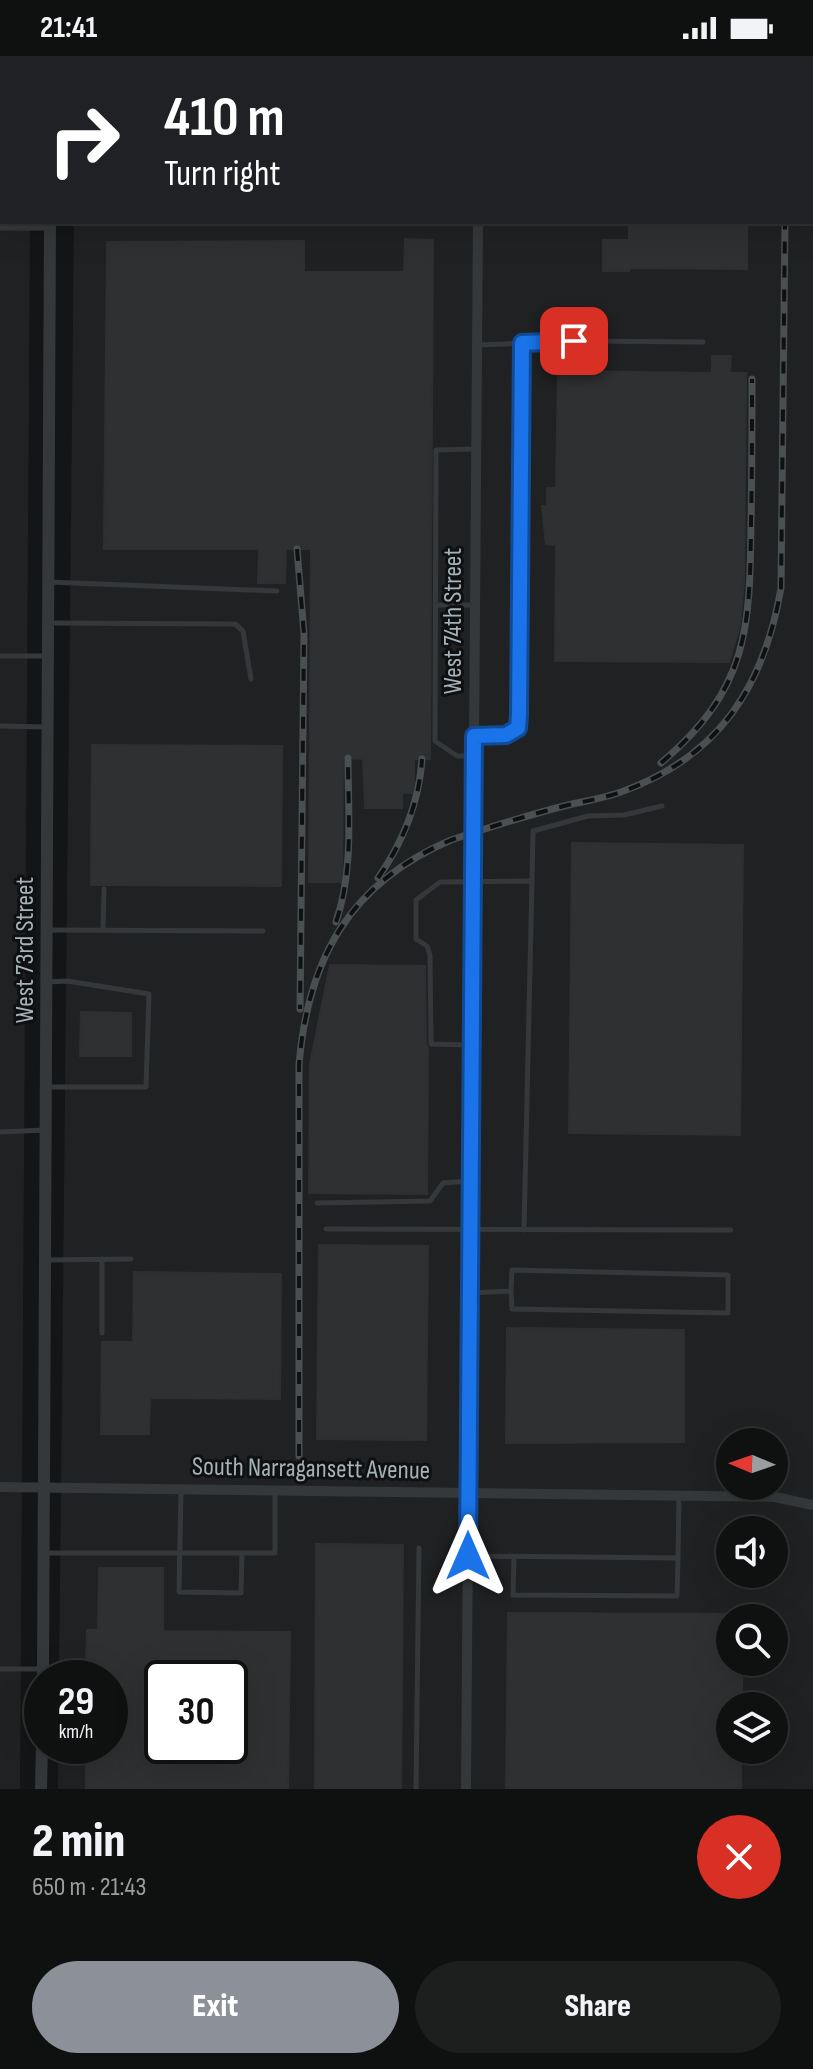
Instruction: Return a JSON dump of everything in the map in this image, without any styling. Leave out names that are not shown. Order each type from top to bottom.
[{"type":"street","name":"West 74th Street","points":[[466,1789],[478,224]]},
{"type":"street","name":"West 73rd Street","points":[[43,1660],[50,225]]},
{"type":"street","name":"South Narragansett Avenue","points":[[0,1487],[775,1497],[813,1505]]},
{"type":"street","points":[[41,1789],[42,1764]]},
{"type":"lane","points":[[0,228],[50,225]]},
{"type":"lane","points":[[477,345],[703,342]]},
{"type":"lane","points":[[474,736],[506,735],[518,728],[522,343]]},
{"type":"lane","points":[[474,756],[457,756],[435,741],[436,450],[476,449]]},
{"type":"lane","points":[[48,582],[277,591]]},
{"type":"lane","points":[[435,605],[475,605]]},
{"type":"lane","points":[[48,623],[235,624],[243,631],[251,679]]},
{"type":"lane","points":[[0,656],[47,656]]},
{"type":"lane","points":[[0,726],[47,727]]},
{"type":"lane","points":[[524,1230],[533,831],[588,816],[624,815],[662,806]]},
{"type":"lane","points":[[471,1045],[431,1044],[430,955],[427,946],[416,939],[416,900],[440,882],[532,881]]},
{"type":"lane","points":[[103,930],[104,889]]},
{"type":"lane","points":[[47,930],[263,931]]},
{"type":"lane","points":[[46,983],[67,981],[149,994],[146,1087],[46,1087]]},
{"type":"lane","points":[[0,1132],[46,1130]]},
{"type":"lane","points":[[317,1203],[430,1201],[443,1183],[470,1181]]},
{"type":"lane","points":[[326,1229],[731,1230]]},
{"type":"lane","points":[[102,1259],[102,1333]]},
{"type":"lane","points":[[46,1260],[131,1259]]},
{"type":"lane","points":[[512,1270],[728,1275],[728,1313],[512,1309],[511,1291],[512,1270]]},
{"type":"lane","points":[[470,1293],[511,1291]]},
{"type":"lane","points":[[181,1489],[179,1592],[241,1593],[242,1553]]},
{"type":"lane","points":[[45,1553],[275,1553],[275,1490]]},
{"type":"lane","points":[[514,1557],[513,1595],[677,1596],[679,1496]]},
{"type":"lane","points":[[416,1789],[419,1548]]},
{"type":"lane","points":[[468,1556],[678,1558]]},
{"type":"lane","points":[[0,1669],[24,1671]]},
{"type":"shaded area","points":[[0,224],[30,224],[20,1789],[0,1789]]},
{"type":"shaded area","points":[[74,224],[813,224],[813,1789],[58,1789],[58,1764],[128,1764],[128,1660],[59,1660]]},
{"type":"building","points":[[629,224],[747,224],[747,269],[629,268],[629,271],[603,271],[603,240],[629,240]]},
{"type":"building","points":[[405,239],[433,240],[430,759],[414,759],[414,786],[412,793],[402,793],[402,808],[365,808],[363,759],[343,758],[342,882],[309,882],[311,549],[286,549],[285,583],[258,583],[259,549],[104,549],[107,242],[304,241],[304,272],[404,272]]},
{"type":"building","points":[[712,356],[731,356],[730,373],[746,373],[744,583],[740,625],[729,662],[555,661],[556,545],[546,544],[542,506],[547,506],[547,488],[556,488],[558,371],[712,373]]},
{"type":"building","points":[[92,745],[282,746],[281,886],[91,885]]},
{"type":"building","points":[[572,843],[743,845],[740,1135],[569,1133]]},
{"type":"building","points":[[330,965],[425,966],[427,1194],[309,1193],[310,1064]]},
{"type":"building","points":[[81,1012],[131,1013],[131,1056],[80,1056]]},
{"type":"building","points":[[319,1245],[428,1246],[426,1440],[317,1439]]},
{"type":"building","points":[[134,1272],[281,1274],[280,1399],[150,1398],[149,1434],[101,1434],[102,1342],[133,1342]]},
{"type":"building","points":[[507,1328],[684,1330],[684,1442],[506,1443]]},
{"type":"building","points":[[316,1544],[403,1545],[401,1789],[315,1789]]},
{"type":"building","points":[[99,1568],[163,1568],[163,1631],[290,1632],[288,1789],[86,1789],[86,1764],[128,1764],[128,1660],[86,1660],[87,1630],[98,1630]]},
{"type":"building","points":[[508,1613],[716,1614],[716,1676],[742,1676],[742,1692],[716,1692],[716,1764],[741,1764],[741,1789],[506,1789]]},
{"type":"railway","points":[[299,1456],[299,1065],[312,991],[324,958],[340,928],[361,902],[386,878],[416,858],[451,840],[538,813],[615,794],[655,777],[685,759],[710,738],[749,687],[763,657],[781,588],[785,224]]},
{"type":"railway","points":[[661,763],[690,736],[712,709],[728,682],[739,654],[749,594],[752,379]]},
{"type":"railway","points":[[297,549],[304,634],[300,1009]]},
{"type":"railway","points":[[336,922],[348,862],[348,758]]},
{"type":"railway","points":[[378,878],[408,822],[422,759]]},
{"type":"route","points":[[468,1556],[474,736],[506,735],[518,728],[522,343],[574,341]]}]
